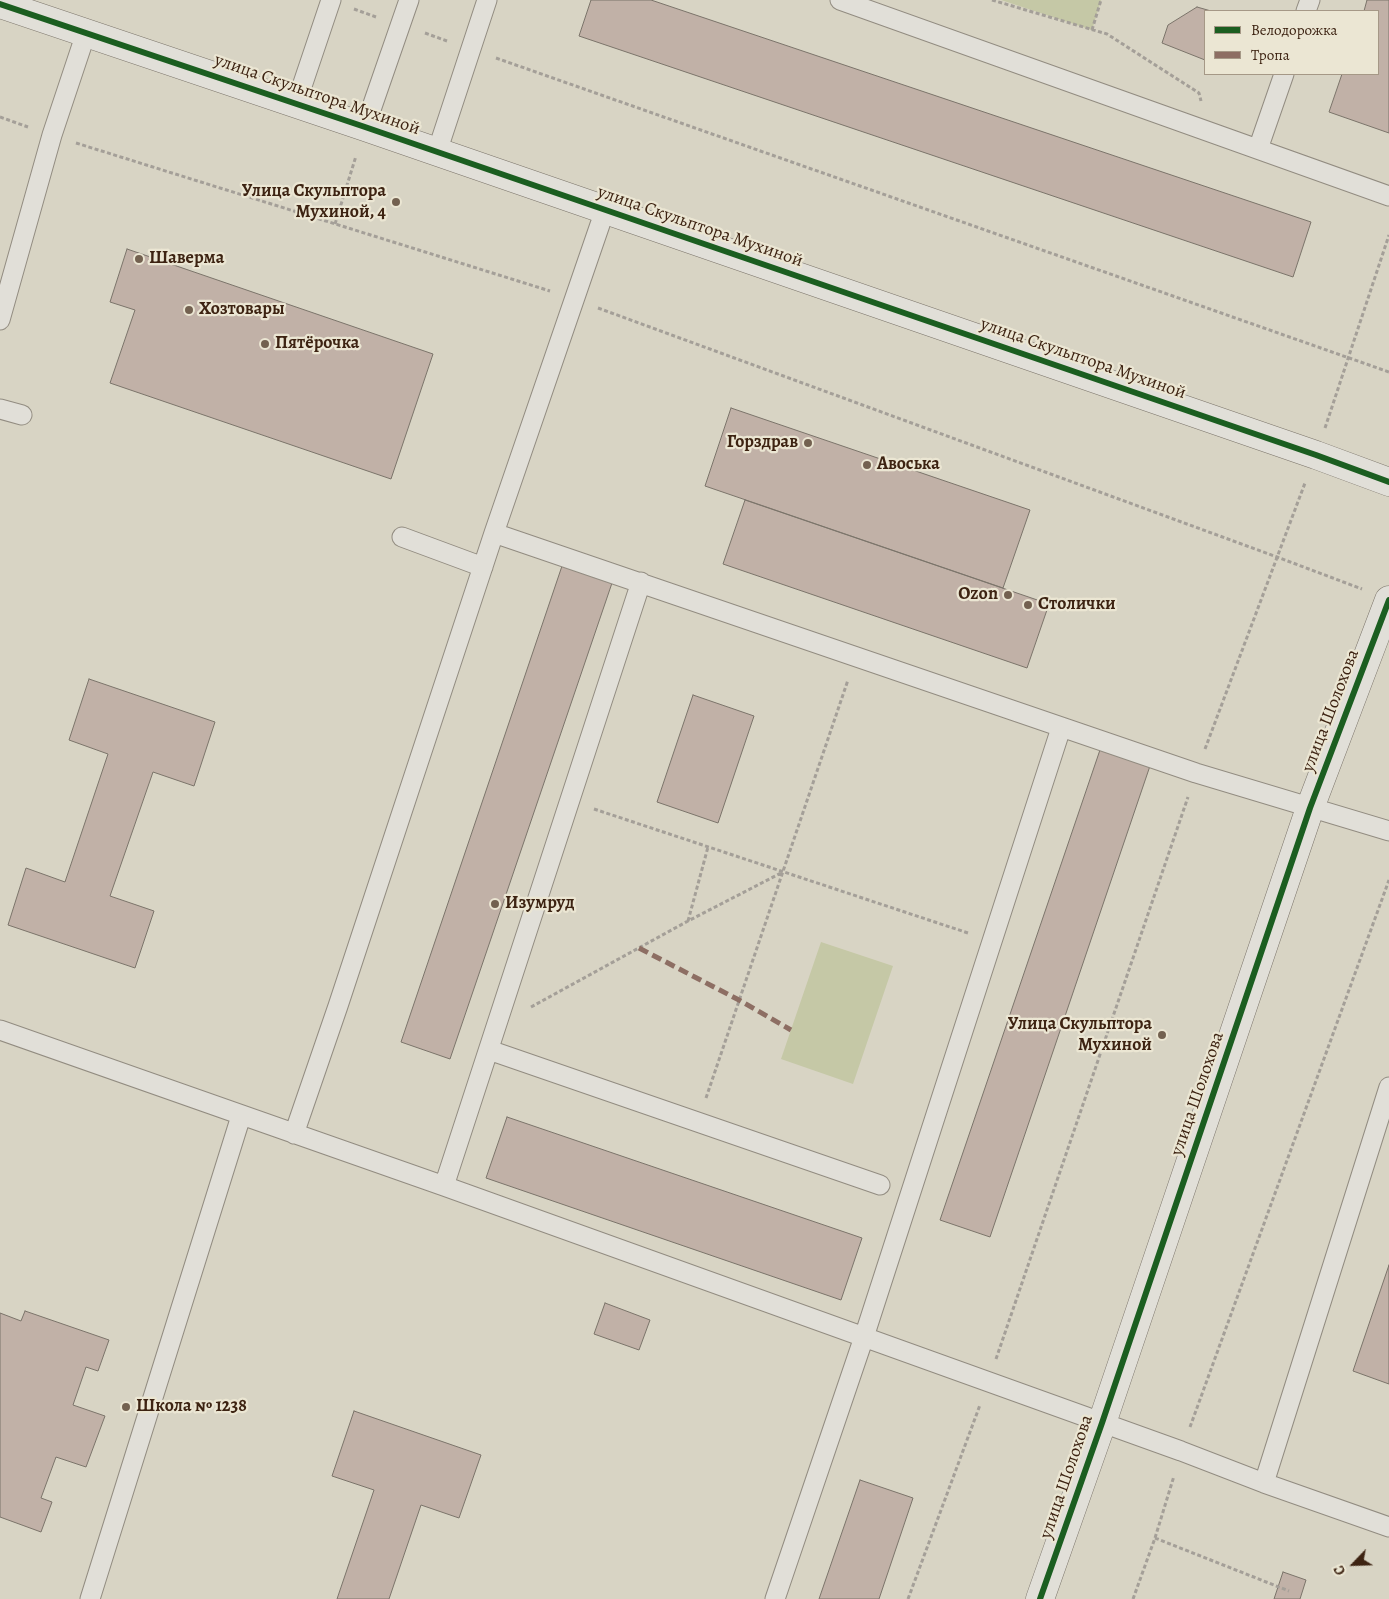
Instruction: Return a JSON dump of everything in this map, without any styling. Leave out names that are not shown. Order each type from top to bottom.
[{"type":"street","name":"улица Скульптора Мухиной","points":[[0,4],[365,127],[1316,455],[1389,482]]},
{"type":"street","name":"улица Шолохова","points":[[1040,1599],[1102,1423],[1310,808],[1389,600]]},
{"type":"lane","points":[[296,104],[330,0]]},
{"type":"lane","points":[[365,127],[409,0]]},
{"type":"lane","points":[[437,152],[487,0]]},
{"type":"lane","points":[[840,0],[1389,196]]},
{"type":"lane","points":[[0,320],[52,135],[86,33]]},
{"type":"lane","points":[[1258,149],[1284,75]]},
{"type":"lane","points":[[294,1134],[494,533],[605,210]]},
{"type":"lane","points":[[0,409],[22,415]]},
{"type":"lane","points":[[494,533],[1196,774],[1389,832]]},
{"type":"lane","points":[[402,537],[483,567]]},
{"type":"lane","points":[[444,1186],[641,582]]},
{"type":"lane","points":[[775,1599],[864,1337],[1061,728]]},
{"type":"lane","points":[[0,1030],[444,1186],[1389,1527]]},
{"type":"lane","points":[[489,1050],[880,1185]]},
{"type":"lane","points":[[1264,1483],[1389,1087]]},
{"type":"lane","points":[[90,1599],[242,1116]]},
{"type":"path","points":[[330,0],[1389,372]]},
{"type":"path","points":[[992,0],[1107,34],[1199,93],[1208,131]]},
{"type":"path","points":[[1092,30],[1101,0]]},
{"type":"path","points":[[335,224],[365,127]]},
{"type":"path","points":[[52,135],[574,299],[1363,590]]},
{"type":"path","points":[[908,1599],[988,1382],[1196,774],[1276,557],[1316,455],[1389,235]]},
{"type":"path","points":[[698,1122],[856,657]]},
{"type":"path","points":[[570,801],[992,941]]},
{"type":"path","points":[[688,921],[708,847]]},
{"type":"path","points":[[497,1026],[783,871]]},
{"type":"path","points":[[1134,1599],[1155,1538],[1181,1451],[1389,880]]},
{"type":"path","points":[[1155,1538],[1289,1591]]},
{"type":"green space","points":[[1001,0],[1101,0],[1092,30]]},
{"type":"green space","points":[[821,942],[893,966],[853,1084],[781,1059]]},
{"type":"building","points":[[591,0],[651,0],[1311,222],[1293,277],[579,36]]},
{"type":"building","points":[[1367,0],[1389,0],[1389,133],[1329,112],[1342,75],[1379,75],[1379,10],[1364,10]]},
{"type":"building","points":[[1197,7],[1208,10],[1204,10],[1204,60],[1162,43],[1168,25]]},
{"type":"building","points":[[127,249],[433,354],[391,479],[110,383],[135,310],[110,302]]},
{"type":"building","points":[[731,408],[1030,510],[1003,588],[705,486]]},
{"type":"building","points":[[745,500],[1049,604],[1027,668],[723,564]]},
{"type":"building","points":[[562,566],[612,583],[450,1059],[401,1042]]},
{"type":"building","points":[[89,679],[215,722],[194,786],[153,772],[110,896],[154,911],[135,968],[8,925],[26,868],[65,882],[108,754],[69,740]]},
{"type":"building","points":[[693,695],[754,716],[718,823],[657,802]]},
{"type":"building","points":[[1102,744],[1152,760],[990,1237],[940,1220]]},
{"type":"building","points":[[507,1117],[862,1238],[841,1300],[486,1178]]},
{"type":"building","points":[[1389,1265],[1389,1384],[1353,1371]]},
{"type":"building","points":[[605,1303],[650,1320],[639,1350],[594,1334]]},
{"type":"building","points":[[25,1311],[109,1340],[98,1371],[86,1367],[73,1405],[105,1416],[86,1467],[56,1457],[41,1498],[52,1502],[41,1532],[0,1517],[0,1313],[21,1321]]},
{"type":"building","points":[[354,1411],[481,1455],[459,1518],[421,1505],[389,1599],[337,1599],[374,1490],[332,1476]]},
{"type":"building","points":[[860,1480],[913,1498],[879,1599],[819,1599]]},
{"type":"building","points":[[1283,1572],[1306,1580],[1300,1599],[1274,1599]]},
{"type":"marked path","points":[[639,948],[739,1000],[791,1030]]},
{"type":"cycle path","points":[[0,4],[365,127],[1316,455],[1389,482]]},
{"type":"cycle path","points":[[1040,1599],[1102,1423],[1310,808],[1389,600]]},
{"type":"place","name":"Улица Скульптора Мухиной, 4","points":[[396,202]]},
{"type":"place","name":"Шаверма","points":[[139,259]]},
{"type":"place","name":"Хозтовары","points":[[189,310]]},
{"type":"place","name":"Пятёрочка","points":[[265,344]]},
{"type":"place","name":"Горздрав","points":[[808,443]]},
{"type":"place","name":"Авоська","points":[[867,465]]},
{"type":"place","name":"Ozon","points":[[1008,595]]},
{"type":"place","name":"Столички","points":[[1028,605]]},
{"type":"place","name":"Изумруд","points":[[495,904]]},
{"type":"place","name":"Улица Скульптора Мухиной","points":[[1162,1035]]},
{"type":"place","name":"Школа № 1238","points":[[126,1407]]}]
